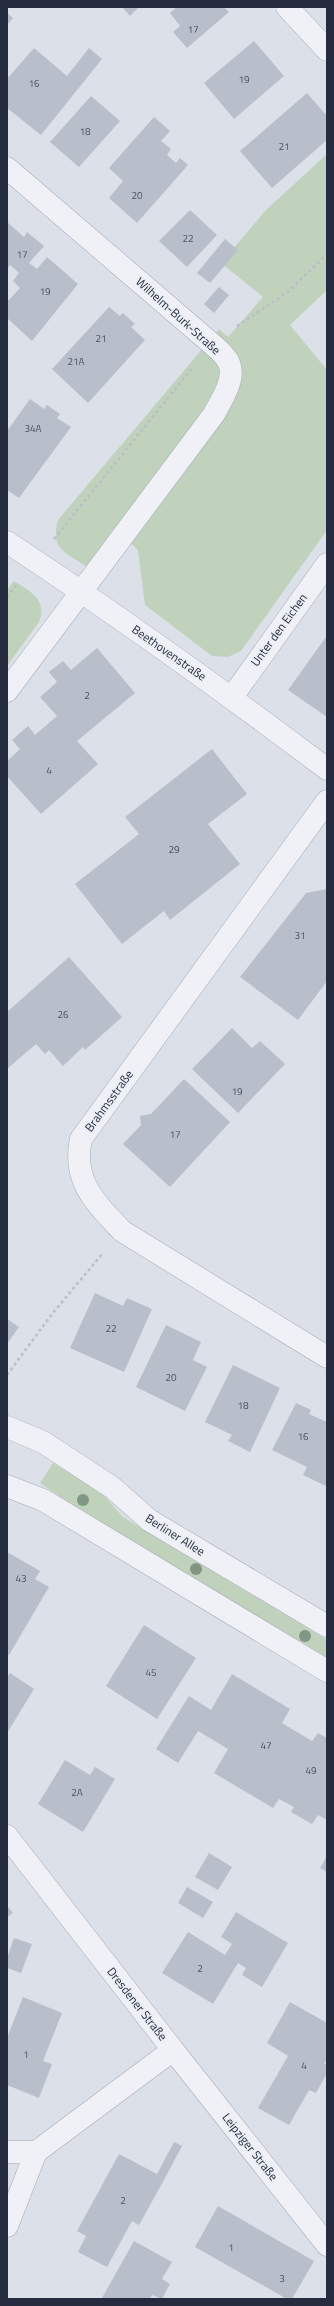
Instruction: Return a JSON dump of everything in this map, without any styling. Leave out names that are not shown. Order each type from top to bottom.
[{"type":"street","points":[[287,7],[327,50]]},
{"type":"street","name":"Wilhelm-Burk-Straße","points":[[7,168],[212,344],[229,363],[230,373],[223,397],[214,414],[82,591]]},
{"type":"street","name":"Beethovenstraße","points":[[7,542],[82,591],[232,697],[327,769]]},
{"type":"street","name":"Unter den Eichen","points":[[232,697],[327,564]]},
{"type":"street","points":[[7,691],[82,591]]},
{"type":"street","name":"Brahmsstraße","points":[[327,801],[81,1139],[78,1155],[78,1168],[87,1187],[98,1206],[122,1231],[327,1357]]},
{"type":"street","name":"Berliner Allee","points":[[7,1427],[48,1446],[113,1488],[149,1520],[327,1626]]},
{"type":"street","points":[[7,1486],[43,1500],[327,1671]]},
{"type":"street","name":"Dresdener Straße","points":[[7,1836],[173,2050],[36,2152]]},
{"type":"street","name":"Leipziger Straße","points":[[173,2050],[327,2245]]},
{"type":"street","points":[[7,2152],[36,2152],[7,2226]]},
{"type":"path","points":[[7,597],[212,344],[288,292],[327,254]]},
{"type":"path","points":[[7,1375],[52,1314],[122,1231]]},
{"type":"green space","points":[[327,154],[327,290],[290,325],[327,370],[327,530],[241,651],[228,657],[212,656],[145,605],[138,550],[114,528],[87,567],[61,549],[56,538],[58,520],[219,329],[228,337],[263,297],[221,263],[266,210]]},
{"type":"green space","points":[[14,581],[36,597],[41,608],[41,614],[39,622],[7,666],[7,590]]},
{"type":"green space","points":[[53,1463],[102,1493],[123,1517],[327,1640],[327,1660],[83,1513],[40,1483]]},
{"type":"building","points":[[122,7],[139,7],[130,16]]},
{"type":"building","points":[[177,7],[224,7],[229,12],[187,48],[173,32],[180,26],[170,13]]},
{"type":"building","points":[[7,13],[13,18],[7,25]]},
{"type":"building","points":[[254,41],[284,76],[234,119],[204,83]]},
{"type":"building","points":[[34,48],[67,76],[89,48],[102,59],[41,135],[7,108],[7,79]]},
{"type":"building","points":[[307,93],[327,116],[327,140],[272,188],[240,151]]},
{"type":"building","points":[[91,96],[120,121],[79,167],[50,142]]},
{"type":"building","points":[[154,117],[170,131],[161,141],[171,149],[167,155],[176,163],[180,158],[188,165],[137,223],[109,198],[123,181],[109,168]]},
{"type":"building","points":[[190,210],[217,235],[187,267],[159,241]]},
{"type":"building","points":[[7,222],[24,237],[27,232],[44,246],[29,263],[37,269],[47,257],[78,284],[32,341],[7,318],[7,302],[20,288],[13,281],[19,273],[10,265],[7,269]]},
{"type":"building","points":[[225,239],[238,250],[210,283],[197,273]]},
{"type":"building","points":[[219,287],[229,295],[214,313],[204,304]]},
{"type":"building","points":[[109,307],[120,316],[123,313],[135,324],[131,327],[145,340],[88,403],[52,369]]},
{"type":"building","points":[[30,399],[44,409],[47,405],[60,414],[57,418],[71,427],[19,498],[7,490],[7,431]]},
{"type":"building","points":[[326,637],[327,638],[327,717],[288,690]]},
{"type":"building","points":[[97,648],[135,693],[77,741],[98,764],[41,814],[7,776],[7,761],[20,749],[12,740],[28,726],[35,735],[57,716],[40,697],[57,682],[49,672],[63,661],[71,670]]},
{"type":"building","points":[[212,749],[247,794],[208,824],[240,864],[170,920],[164,911],[122,944],[75,884],[139,834],[125,817]]},
{"type":"building","points":[[327,889],[327,981],[298,1020],[240,977],[306,893]]},
{"type":"building","points":[[69,957],[122,1017],[85,1050],[83,1047],[63,1066],[49,1050],[45,1054],[36,1044],[7,1069],[7,1012]]},
{"type":"building","points":[[232,1028],[252,1048],[260,1041],[285,1064],[238,1113],[192,1069]]},
{"type":"building","points":[[184,1079],[230,1122],[170,1187],[123,1144],[141,1125],[140,1116],[151,1114]]},
{"type":"building","points":[[95,1293],[123,1306],[127,1298],[152,1309],[124,1372],[70,1348]]},
{"type":"building","points":[[7,1319],[19,1327],[7,1344]]},
{"type":"building","points":[[166,1325],[201,1342],[193,1360],[207,1367],[185,1411],[136,1387]]},
{"type":"building","points":[[233,1365],[280,1388],[250,1452],[228,1441],[232,1435],[205,1422]]},
{"type":"building","points":[[296,1403],[311,1410],[309,1414],[327,1422],[326,1486],[303,1475],[307,1467],[272,1450]]},
{"type":"building","points":[[7,1552],[40,1571],[35,1579],[49,1587],[9,1655],[7,1654]]},
{"type":"building","points":[[144,1625],[196,1658],[157,1719],[106,1686]]},
{"type":"building","points":[[10,1673],[34,1689],[7,1733],[7,1677]]},
{"type":"building","points":[[232,1674],[290,1709],[282,1723],[312,1741],[318,1733],[327,1738],[327,1820],[318,1815],[312,1824],[291,1812],[294,1807],[279,1799],[273,1808],[214,1773],[228,1749],[198,1731],[178,1763],[156,1749],[189,1696],[211,1710]]},
{"type":"building","points":[[65,1760],[90,1775],[95,1767],[115,1779],[83,1832],[38,1804]]},
{"type":"building","points":[[209,1853],[232,1867],[218,1890],[195,1877]]},
{"type":"building","points":[[327,1856],[327,1872],[320,1868]]},
{"type":"building","points":[[187,1887],[213,1902],[203,1918],[178,1903]]},
{"type":"building","points":[[7,1906],[13,1913],[7,1917]]},
{"type":"building","points":[[236,1912],[288,1943],[262,1987],[242,1975],[246,1968],[238,1963],[213,2004],[162,1973],[188,1932],[225,1955],[232,1944],[221,1937]]},
{"type":"building","points":[[14,1938],[32,1944],[21,1973],[7,1968],[7,1958]]},
{"type":"building","points":[[23,1997],[62,2013],[43,2061],[52,2064],[39,2098],[7,2085],[7,2038]]},
{"type":"building","points":[[290,2002],[327,2023],[327,2059],[324,2064],[327,2065],[327,2073],[316,2093],[309,2090],[289,2125],[258,2108],[288,2056],[267,2043]]},
{"type":"building","points":[[174,2142],[182,2146],[165,2178],[139,2225],[132,2221],[107,2267],[78,2252],[86,2236],[77,2231],[119,2154],[157,2174]]},
{"type":"building","points":[[218,2206],[314,2261],[292,2299],[287,2299],[195,2247]]},
{"type":"building","points":[[134,2241],[172,2262],[162,2279],[170,2284],[162,2299],[152,2295],[150,2299],[102,2298]]}]
